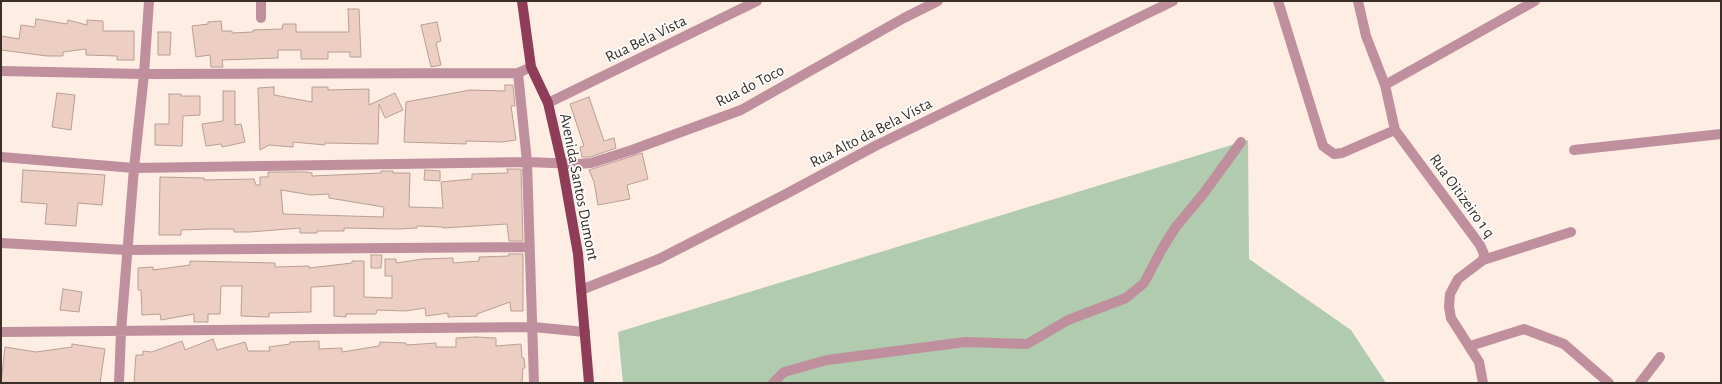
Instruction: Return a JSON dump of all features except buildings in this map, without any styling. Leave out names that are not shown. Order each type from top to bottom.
[{"type":"main road","name":"Avenida Santos Dumont","points":[[522,1],[531,67],[548,103],[562,164],[578,254],[589,383]]},
{"type":"street","points":[[119,383],[120,332],[134,168],[144,74],[149,1]]},
{"type":"street","points":[[261,1],[261,18]]},
{"type":"street","name":"Rua Bela Vista","points":[[548,103],[757,1]]},
{"type":"street","name":"Rua do Toco","points":[[1,157],[134,168],[527,162],[562,164],[591,163],[610,158],[736,112],[938,1]]},
{"type":"street","name":"Rua Alto da Bela Vista","points":[[581,290],[659,259],[786,194],[877,145],[1173,1]]},
{"type":"street","points":[[1278,1],[1323,146],[1334,154],[1342,153],[1395,130],[1385,85],[1366,36],[1358,1]]},
{"type":"street","points":[[1385,85],[1535,1]]},
{"type":"street","points":[[1,71],[144,74],[518,73],[531,67]]},
{"type":"street","points":[[518,73],[527,162],[529,247],[534,326],[534,383]]},
{"type":"street","name":"Rua Oitizeiro 1 q","points":[[1395,130],[1480,245],[1484,254],[1483,260],[1458,279],[1450,294],[1449,307],[1451,318],[1479,362],[1483,383]]},
{"type":"street","points":[[1574,150],[1721,134]]},
{"type":"street","points":[[773,383],[784,372],[827,360],[965,342],[1027,344],[1068,320],[1126,298],[1144,283],[1175,228],[1204,193],[1241,142]]},
{"type":"street","points":[[1483,260],[1571,232]]},
{"type":"street","points":[[1,243],[127,250],[529,247]]},
{"type":"street","points":[[1,332],[120,332],[534,326],[585,332]]},
{"type":"street","points":[[1470,346],[1524,329],[1564,344],[1609,383]]},
{"type":"street","points":[[1640,383],[1660,357]]},
{"type":"green space","points":[[1248,140],[1249,259],[1351,330],[1386,383],[623,383],[618,332]]}]
